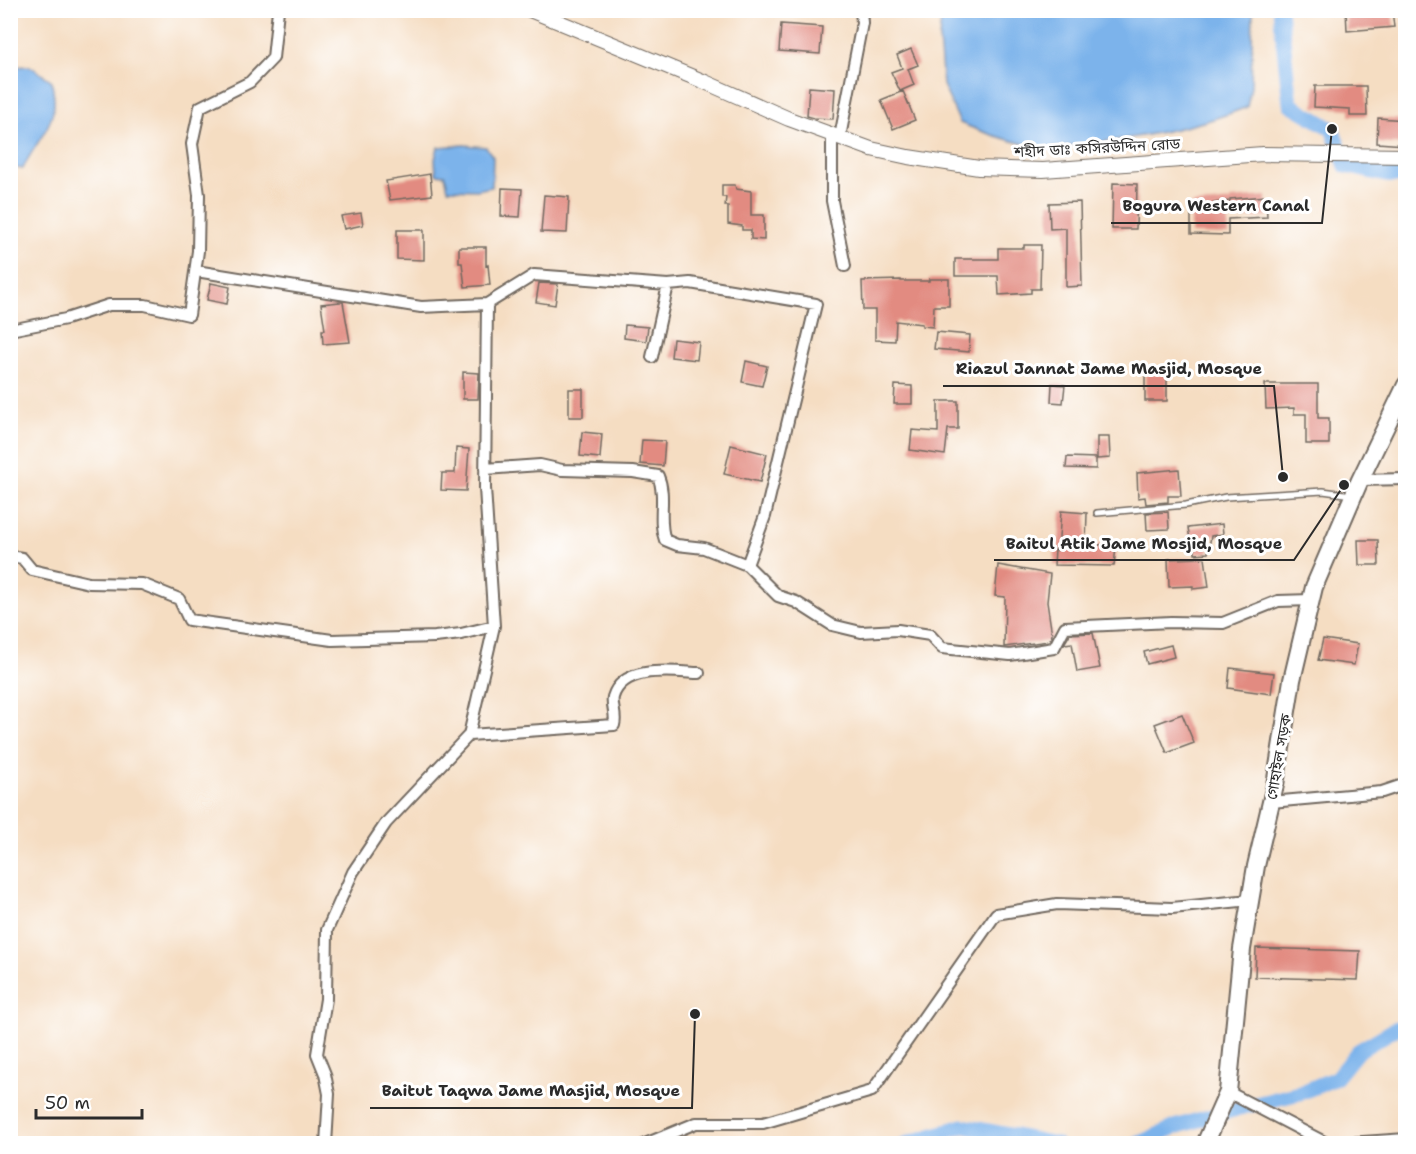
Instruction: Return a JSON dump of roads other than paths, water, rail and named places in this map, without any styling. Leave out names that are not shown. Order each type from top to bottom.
[{"type":"main road","name":"গোহাইল সড়ক","points":[[1205,1143],[1226,1099],[1242,949],[1250,900],[1271,802],[1292,680],[1314,587],[1356,487],[1406,385]]},
{"type":"street","points":[[10,330],[66,319],[109,305],[145,305],[189,315],[198,251],[199,195],[192,144],[200,107],[250,82],[273,58],[278,10]]},
{"type":"street","name":"শহীদ ডাঃ কসিরউদ্দিন রোড","points":[[530,10],[789,119],[871,149],[979,168],[1042,170],[1263,154],[1406,156]]},
{"type":"street","points":[[845,266],[832,201],[836,135],[862,23],[861,10]]},
{"type":"street","points":[[196,271],[421,306],[488,304],[534,275],[668,285],[690,284],[816,304],[765,516],[747,566]]},
{"type":"street","points":[[652,357],[668,285]]},
{"type":"street","points":[[326,1143],[329,1094],[325,1074],[317,1054],[326,999],[327,930],[353,873],[386,823],[469,735],[494,626],[485,488],[488,304]]},
{"type":"street","points":[[485,469],[540,465],[562,470],[633,472],[658,476],[663,487],[662,532],[665,540],[678,545],[704,548],[747,566],[778,596],[796,602],[832,625],[861,632],[898,630],[930,635],[942,648],[1010,655],[1054,648],[1065,627],[1172,622],[1223,623],[1278,601],[1311,600]]},
{"type":"street","points":[[1356,487],[1406,479]]},
{"type":"street","points":[[10,556],[22,558],[32,570],[89,583],[142,584],[178,599],[189,620],[332,640],[435,637],[461,634],[494,626]]},
{"type":"street","points":[[469,735],[614,725],[616,719],[612,700],[615,693],[628,679],[646,672],[699,673]]},
{"type":"street","points":[[1271,802],[1382,792],[1406,784]]},
{"type":"street","points":[[645,1143],[696,1123],[763,1123],[872,1091],[996,914],[1057,904],[1172,908],[1250,900]]},
{"type":"street","points":[[1226,1099],[1244,1100],[1328,1143]]},
{"type":"street","points":[[1334,1143],[1406,1139]]},
{"type":"lane","points":[[1097,513],[1186,505],[1226,497],[1356,487]]},
{"type":"water","points":[[942,11],[1253,11],[1251,86],[1247,107],[1187,126],[1106,142],[1049,147],[1022,144],[1001,138],[960,123],[943,85],[939,39]]},
{"type":"water","points":[[30,66],[52,81],[54,105],[50,122],[23,169],[11,167],[11,67]]},
{"type":"water","points":[[464,145],[486,147],[493,157],[492,187],[477,190],[448,189],[445,175],[436,174],[435,159],[438,147]]},
{"type":"waterway","points":[[1280,10],[1290,104],[1332,129],[1346,166],[1386,175],[1406,176]]},
{"type":"waterway","points":[[1137,1144],[1175,1127],[1300,1093],[1336,1078],[1358,1051],[1397,1028],[1406,1028]]},
{"type":"waterway","points":[[906,1144],[963,1126],[1056,1144]]},
{"type":"place","name":"Bogura Western Canal","points":[[1332,129]]},
{"type":"place","name":"Riazul Jannat Jame Masjid, Mosque","points":[[1283,477]]},
{"type":"place","name":"Baitul Atik Jame Mosjid, Mosque","points":[[1344,485]]},
{"type":"place","name":"Baitut Taqwa Jame Masjid, Mosque","points":[[695,1014]]}]
